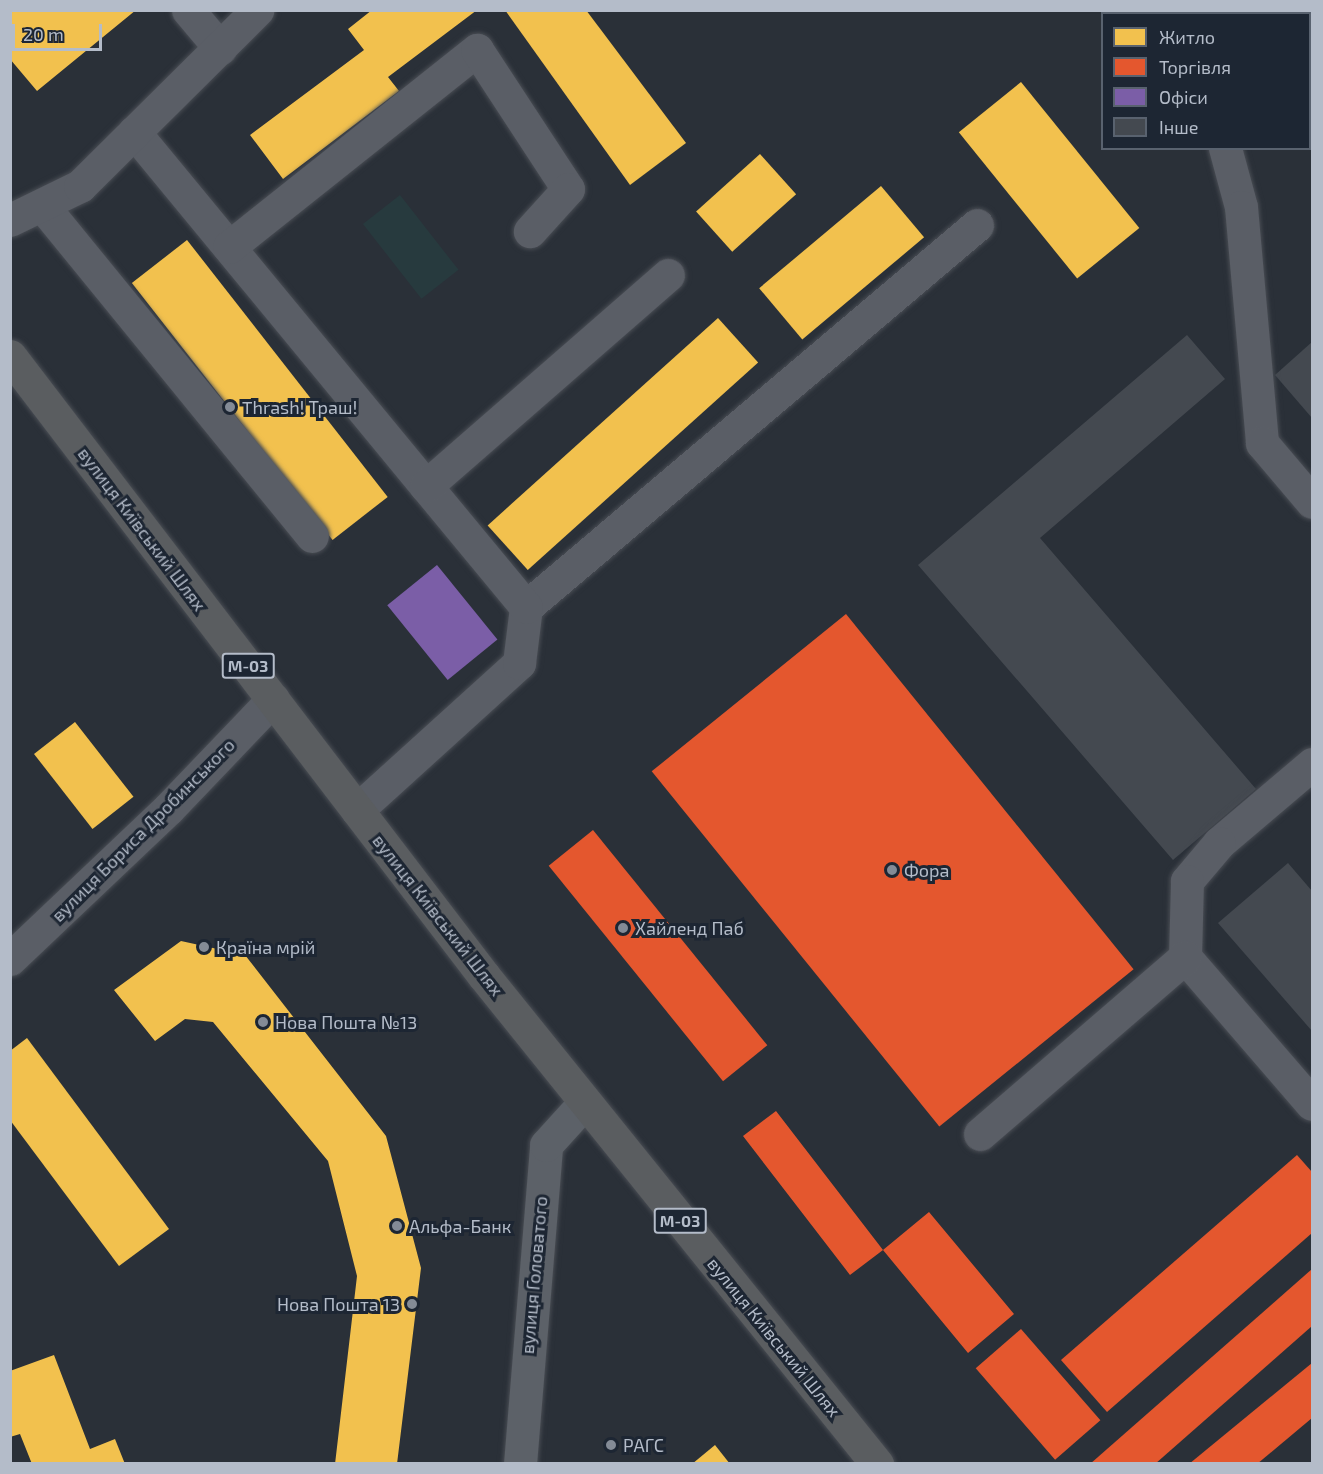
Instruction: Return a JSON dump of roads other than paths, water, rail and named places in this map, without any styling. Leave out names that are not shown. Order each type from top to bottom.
[{"type":"highway","name":"вулиця Київський Шлях","points":[[10,356],[357,810],[585,1102],[877,1464]]},
{"type":"main road","name":"вулиця Головатого","points":[[520,1464],[546,1144],[585,1102]]},
{"type":"street","points":[[188,10],[220,48]]},
{"type":"street","points":[[10,220],[80,186],[257,10]]},
{"type":"street","points":[[229,247],[477,50],[568,189],[530,231]]},
{"type":"street","points":[[134,132],[526,607]]},
{"type":"street","points":[[1226,150],[1241,207],[1262,443],[1312,502]]},
{"type":"street","points":[[42,204],[312,536]]},
{"type":"street","points":[[357,810],[519,663],[526,607],[977,225]]},
{"type":"street","points":[[426,486],[668,275]]},
{"type":"street","name":"вулиця Бориса Дробинського","points":[[10,959],[168,809],[273,699]]},
{"type":"street","points":[[1312,764],[1219,843],[1187,881],[1185,957],[1312,1104]]},
{"type":"street","points":[[980,1134],[1185,957]]},
{"type":"place","name":"Thrash! Траш!","points":[[230,407]]},
{"type":"place","name":"Фора","points":[[892,870]]},
{"type":"place","name":"Хайленд Паб","points":[[623,928]]},
{"type":"place","name":"Країна мрій","points":[[204,947]]},
{"type":"place","name":"Нова Пошта №13","points":[[263,1022]]},
{"type":"place","name":"Альфа-Банк","points":[[397,1226]]},
{"type":"place","name":"Нова Пошта 13","points":[[412,1304]]},
{"type":"place","name":"РАГС","points":[[611,1445]]}]
